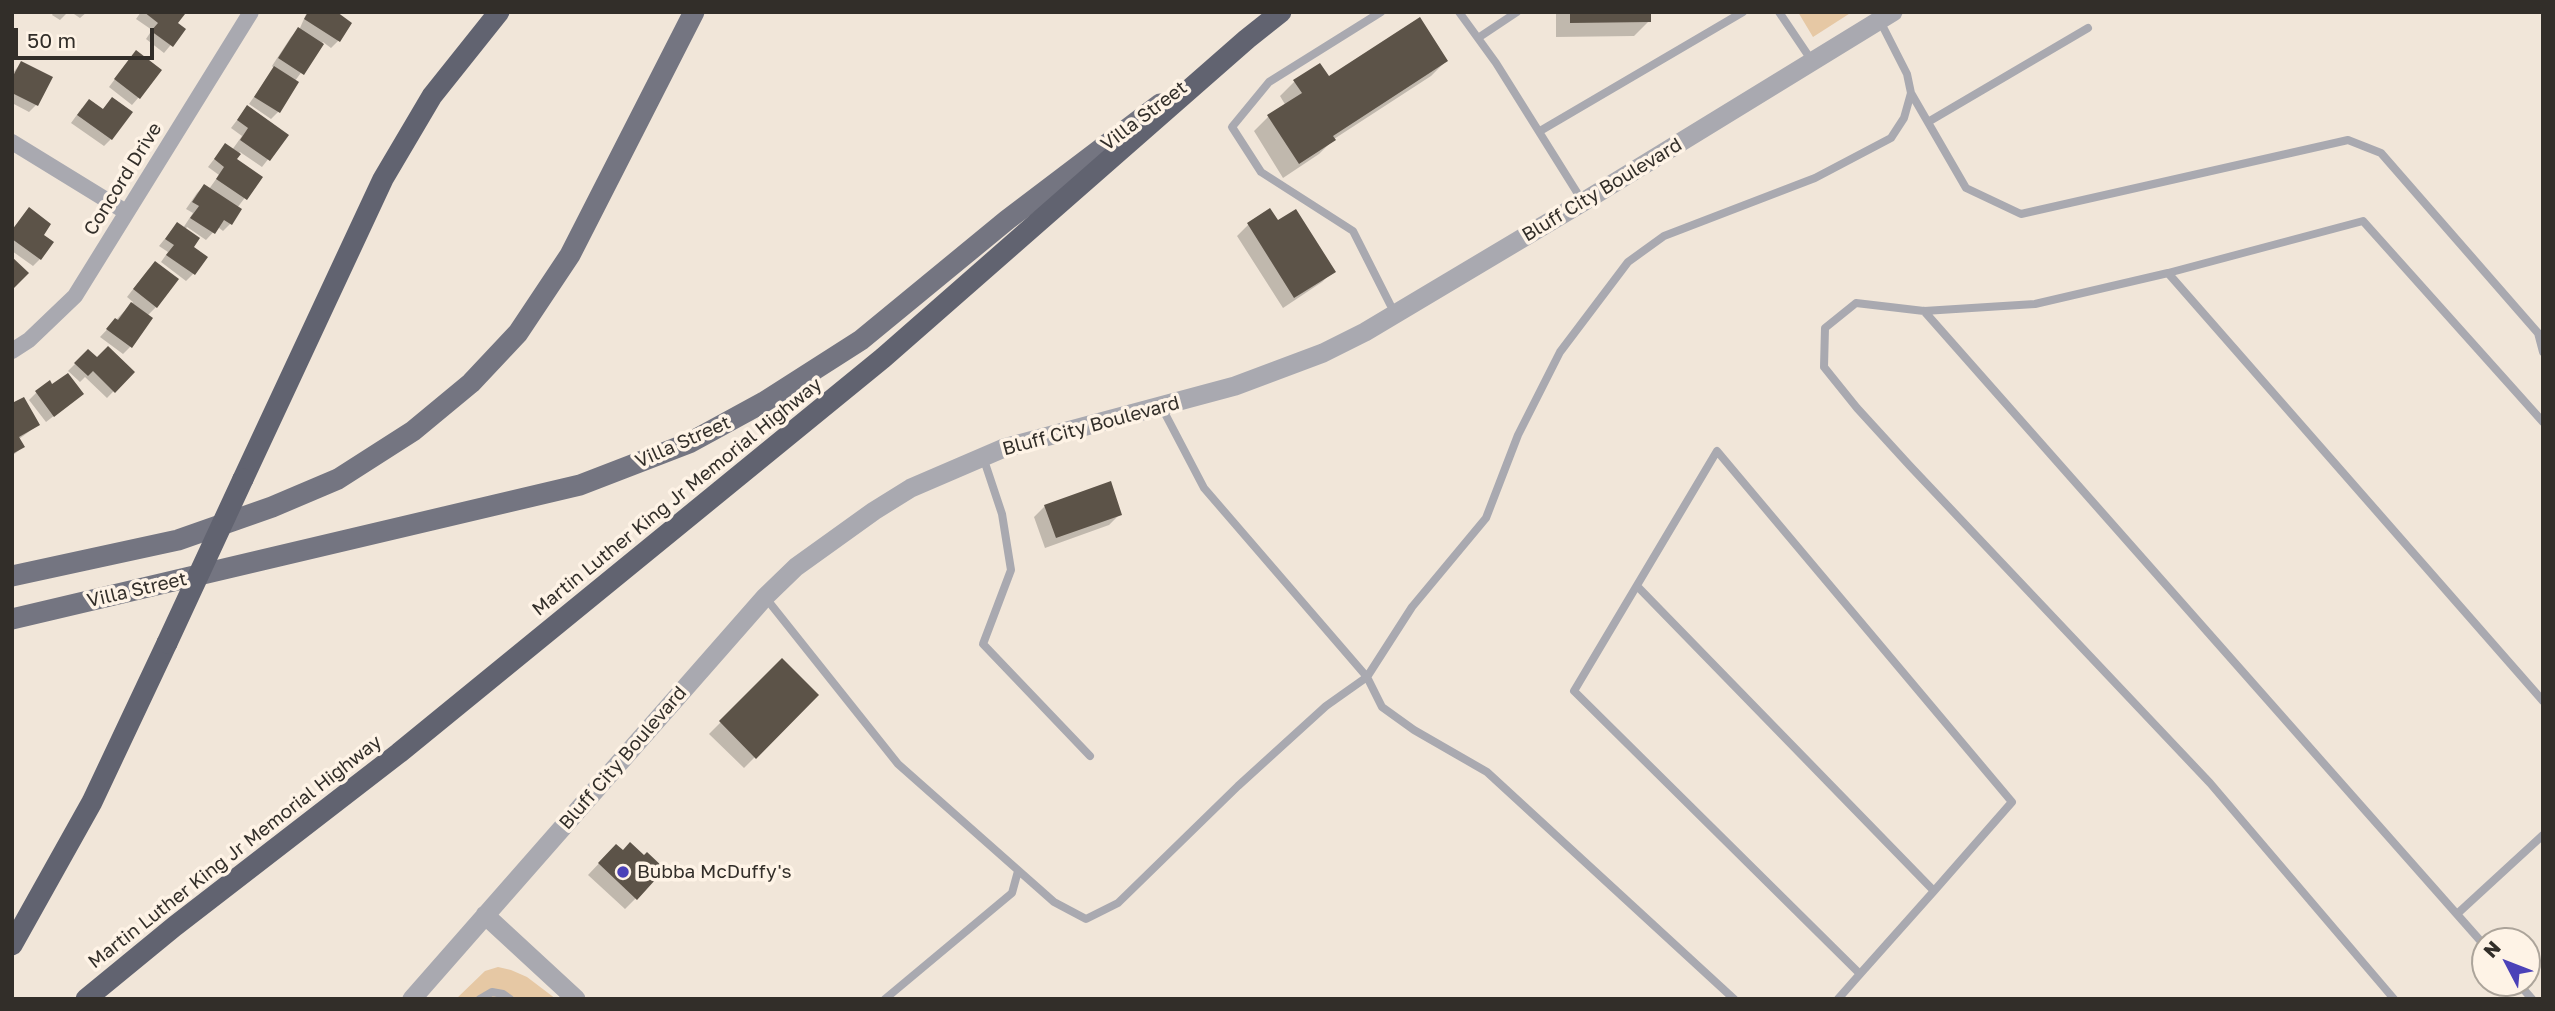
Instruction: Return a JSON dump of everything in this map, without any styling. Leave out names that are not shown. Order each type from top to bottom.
[{"type":"highway","points":[[12,945],[92,802],[344,257],[383,179],[432,96],[499,12]]},
{"type":"highway","name":"Martin Luther King Jr Memorial Highway","points":[[86,999],[175,926],[398,753],[872,367],[1247,38],[1281,12]]},
{"type":"main road","name":"Villa Street","points":[[12,576],[178,540],[272,507],[338,479],[413,431],[452,399],[471,383],[518,333],[570,255],[694,12]]},
{"type":"main road","name":"Villa Street","points":[[12,619],[580,485],[689,443],[764,402],[861,340],[1007,220],[1247,38]]},
{"type":"street","name":"Concord Drive","points":[[12,351],[29,340],[75,296],[251,12]]},
{"type":"street","name":"Bluff City Boulevard","points":[[412,999],[765,597],[796,567],[874,512],[911,488],[983,457],[1017,445],[1235,386],[1323,353],[1395,314],[1583,202],[1886,16]]},
{"type":"street","points":[[12,142],[126,212]]},
{"type":"street","points":[[485,915],[576,999]]},
{"type":"lane","points":[[1381,12],[1269,82],[1232,128],[1261,172],[1353,231],[1395,314]]},
{"type":"lane","points":[[1459,12],[1583,202]]},
{"type":"lane","points":[[1478,38],[1517,12]]},
{"type":"lane","points":[[1539,131],[1743,12]]},
{"type":"lane","points":[[1779,12],[1812,61]]},
{"type":"lane","points":[[1886,16],[1911,93],[1966,188],[2021,214],[2348,140],[2381,153],[2538,333],[2543,352]]},
{"type":"lane","points":[[1928,122],[2088,28]]},
{"type":"lane","points":[[765,597],[898,764],[1054,902],[1086,919],[1118,903],[1159,860],[1257,768],[1326,706],[1367,677],[1412,607],[1486,518],[1518,435],[1560,352],[1628,261],[1664,236],[1815,178],[1891,138],[1905,118],[1911,93]]},
{"type":"lane","points":[[2395,999],[2210,783],[1866,418],[1824,367],[1825,328],[1856,303],[1924,311],[2035,304],[2168,273],[2363,221],[2543,422]]},
{"type":"lane","points":[[2168,273],[2543,701]]},
{"type":"lane","points":[[1924,311],[2471,931]]},
{"type":"lane","points":[[1161,406],[1205,488],[1367,677],[1382,707],[1414,730],[1487,772],[1734,999]]},
{"type":"lane","points":[[1838,999],[2012,802],[1717,451],[1574,691],[1860,974]]},
{"type":"lane","points":[[983,457],[1002,514],[1011,570],[983,644],[1090,756]]},
{"type":"lane","points":[[1637,586],[1934,891]]},
{"type":"lane","points":[[2456,914],[2543,835]]},
{"type":"lane","points":[[885,999],[1012,893],[1018,871]]},
{"type":"lane","points":[[480,999],[492,992],[503,994],[510,999]]},
{"type":"shaded area","points":[[1798,12],[1852,12],[1813,37]]},
{"type":"shaded area","points":[[498,967],[527,977],[556,999],[456,999],[485,971]]},
{"type":"building","points":[[144,12],[185,14],[178,23],[186,29],[173,47],[151,31],[158,23]]},
{"type":"building","points":[[308,12],[337,12],[352,23],[340,42],[304,19]]},
{"type":"building","points":[[1570,12],[1651,12],[1651,22],[1570,23]]},
{"type":"building","points":[[1420,17],[1448,61],[1333,136],[1336,140],[1299,164],[1267,115],[1302,93],[1293,80],[1320,63],[1329,76]]},
{"type":"building","points":[[298,27],[324,44],[304,75],[278,58]]},
{"type":"building","points":[[136,50],[162,70],[140,99],[114,79]]},
{"type":"building","points":[[21,61],[53,77],[38,106],[12,93],[12,78]]},
{"type":"building","points":[[274,66],[299,82],[280,113],[254,97]]},
{"type":"building","points":[[112,97],[133,112],[112,140],[77,115],[89,99],[103,109]]},
{"type":"building","points":[[247,105],[289,135],[270,161],[240,140],[248,128],[237,120]]},
{"type":"building","points":[[225,143],[241,154],[237,159],[263,177],[247,200],[216,179],[224,167],[214,159]]},
{"type":"building","points":[[204,184],[242,209],[232,225],[224,220],[215,234],[190,218],[199,206],[192,202]]},
{"type":"building","points":[[29,207],[51,224],[44,235],[54,242],[41,260],[12,239],[12,230]]},
{"type":"building","points":[[1270,208],[1278,220],[1296,209],[1336,272],[1294,298],[1247,223]]},
{"type":"building","points":[[177,222],[200,238],[194,247],[208,257],[195,275],[166,255],[174,245],[165,239]]},
{"type":"building","points":[[12,257],[29,273],[12,290]]},
{"type":"building","points":[[155,261],[179,279],[157,308],[133,289]]},
{"type":"building","points":[[131,302],[153,318],[132,348],[106,329],[115,318],[118,320]]},
{"type":"building","points":[[108,346],[135,372],[115,393],[93,371],[88,376],[74,363],[88,349],[97,357]]},
{"type":"building","points":[[68,373],[84,394],[54,417],[35,391],[50,380],[52,384]]},
{"type":"building","points":[[24,397],[40,425],[19,437],[25,447],[14,453],[12,403]]},
{"type":"building","points":[[1111,481],[1122,515],[1056,538],[1044,505]]},
{"type":"building","points":[[782,658],[819,695],[756,759],[719,721]]},
{"type":"building","points":[[630,842],[644,855],[647,852],[665,869],[637,900],[598,863],[616,844],[623,850]]},
{"type":"place","name":"Bubba McDuffy's","points":[[623,872]]}]
